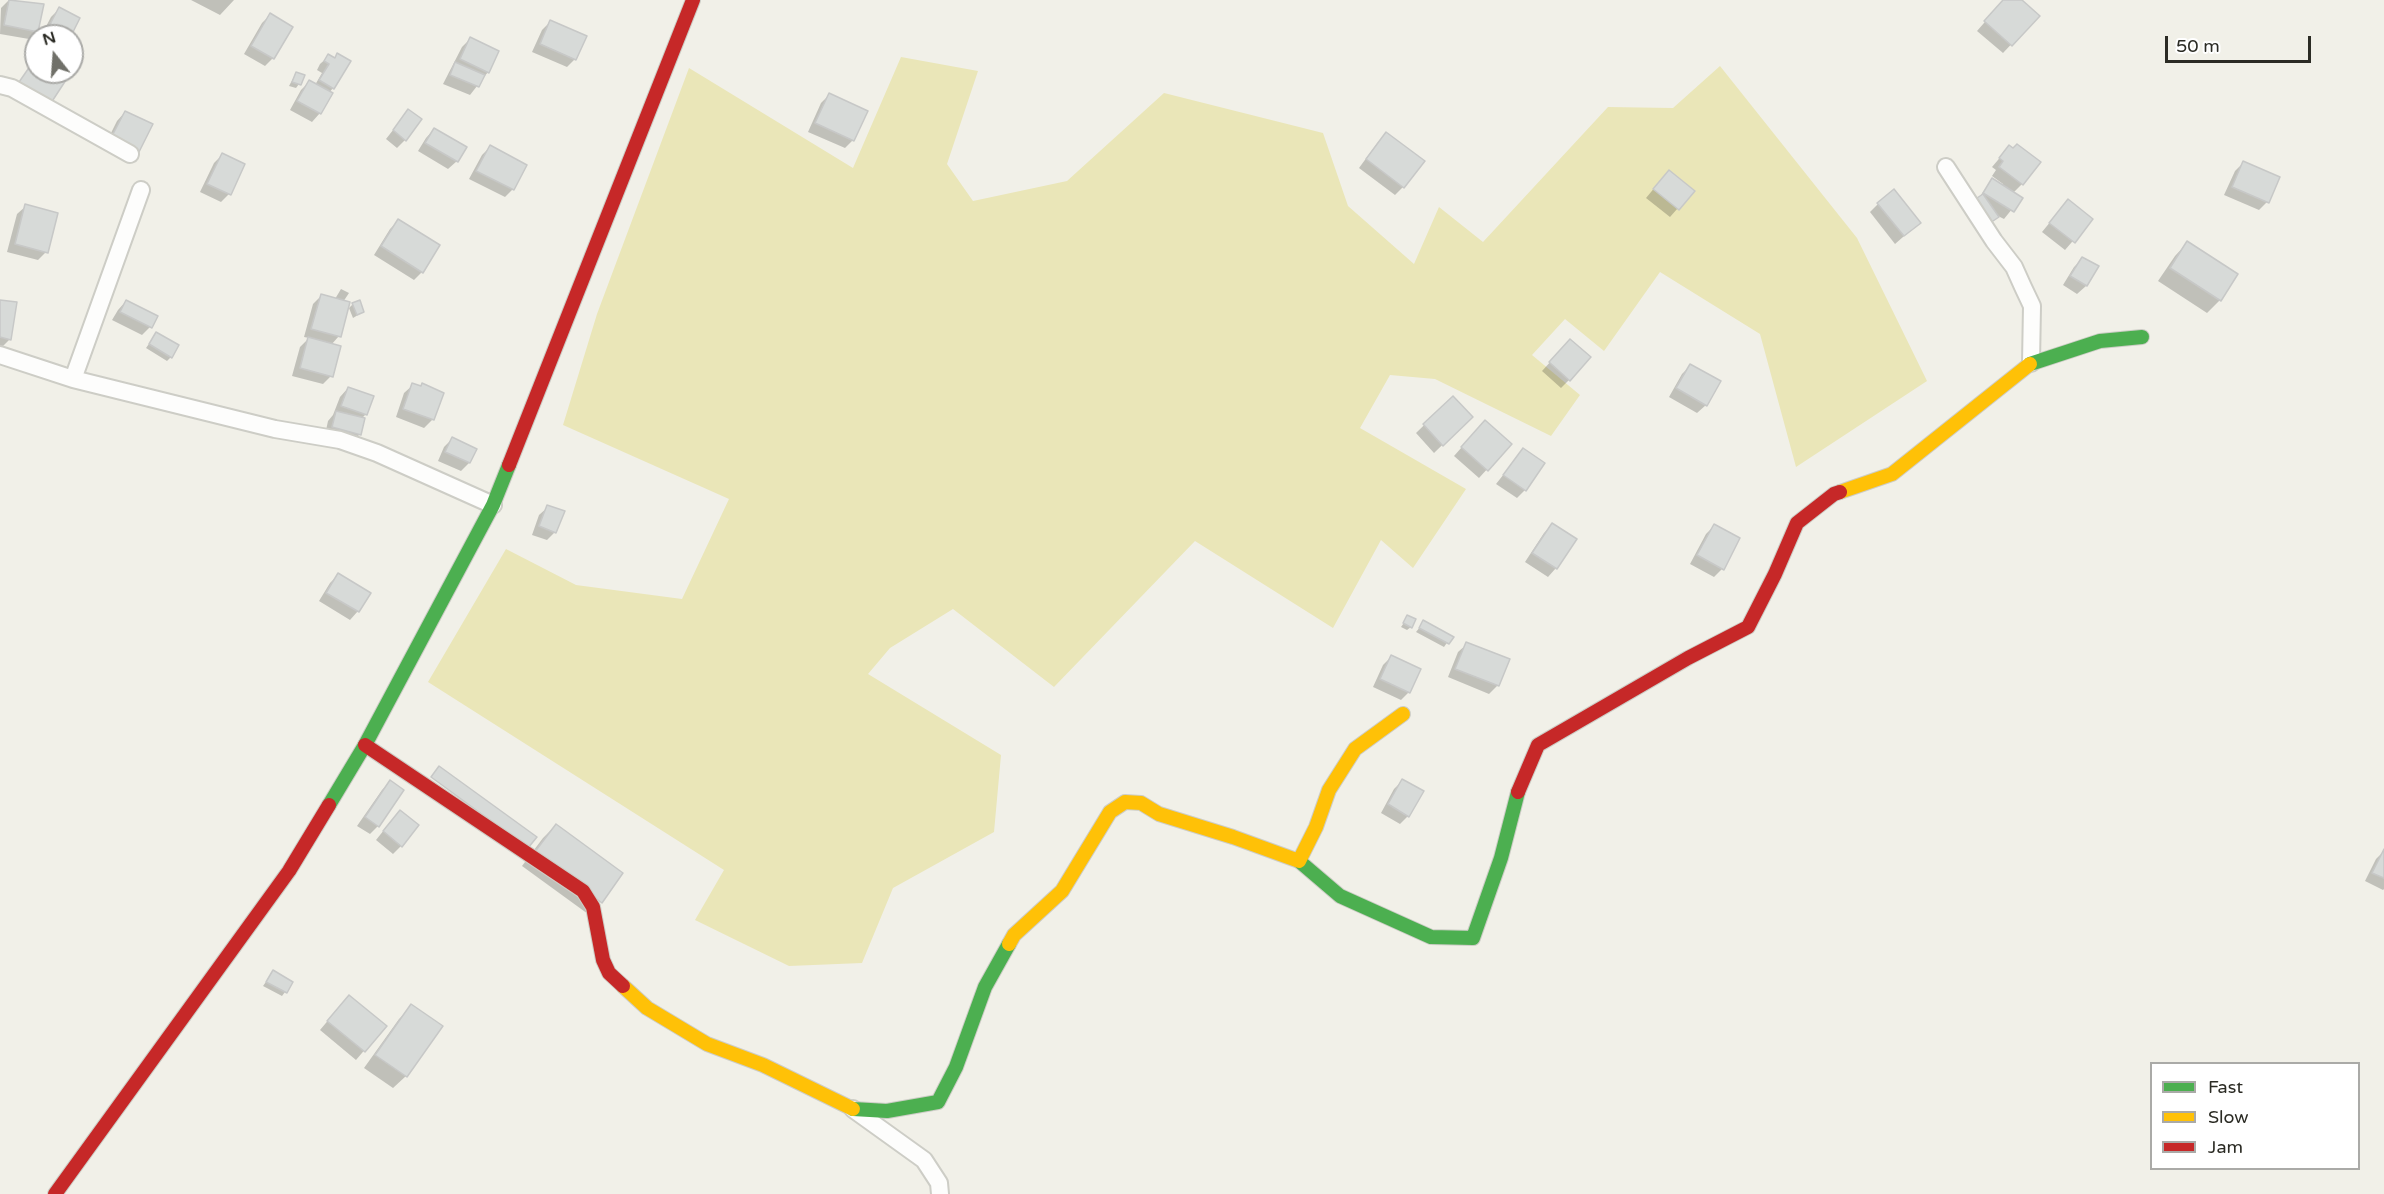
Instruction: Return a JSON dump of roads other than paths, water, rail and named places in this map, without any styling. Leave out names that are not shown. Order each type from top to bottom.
[{"type":"street","points":[[55,1194],[289,871],[365,745],[494,505],[693,0]]},
{"type":"street","points":[[0,86],[12,88],[130,154]]},
{"type":"street","points":[[1946,167],[1994,241],[2014,267],[2032,306],[2031,363]]},
{"type":"street","points":[[73,378],[141,190]]},
{"type":"street","points":[[853,1109],[887,1110],[938,1102],[956,1067],[985,987],[1014,935],[1062,891],[1110,812],[1125,802],[1141,803],[1159,814],[1299,861],[1340,896],[1431,937],[1473,938],[1501,858],[1521,782],[1538,745],[1668,669],[1748,627],[1775,574],[1797,523],[1833,494],[1892,474],[2031,363],[2100,341],[2142,337]]},
{"type":"street","points":[[0,355],[73,378],[275,429],[340,440],[377,453],[494,505]]},
{"type":"street","points":[[1299,861],[1316,827],[1329,790],[1355,749],[1403,714]]},
{"type":"street","points":[[365,745],[583,891],[593,907],[603,960],[609,973],[647,1008],[708,1044],[763,1065],[853,1109],[924,1160],[939,1183],[940,1194]]}]
